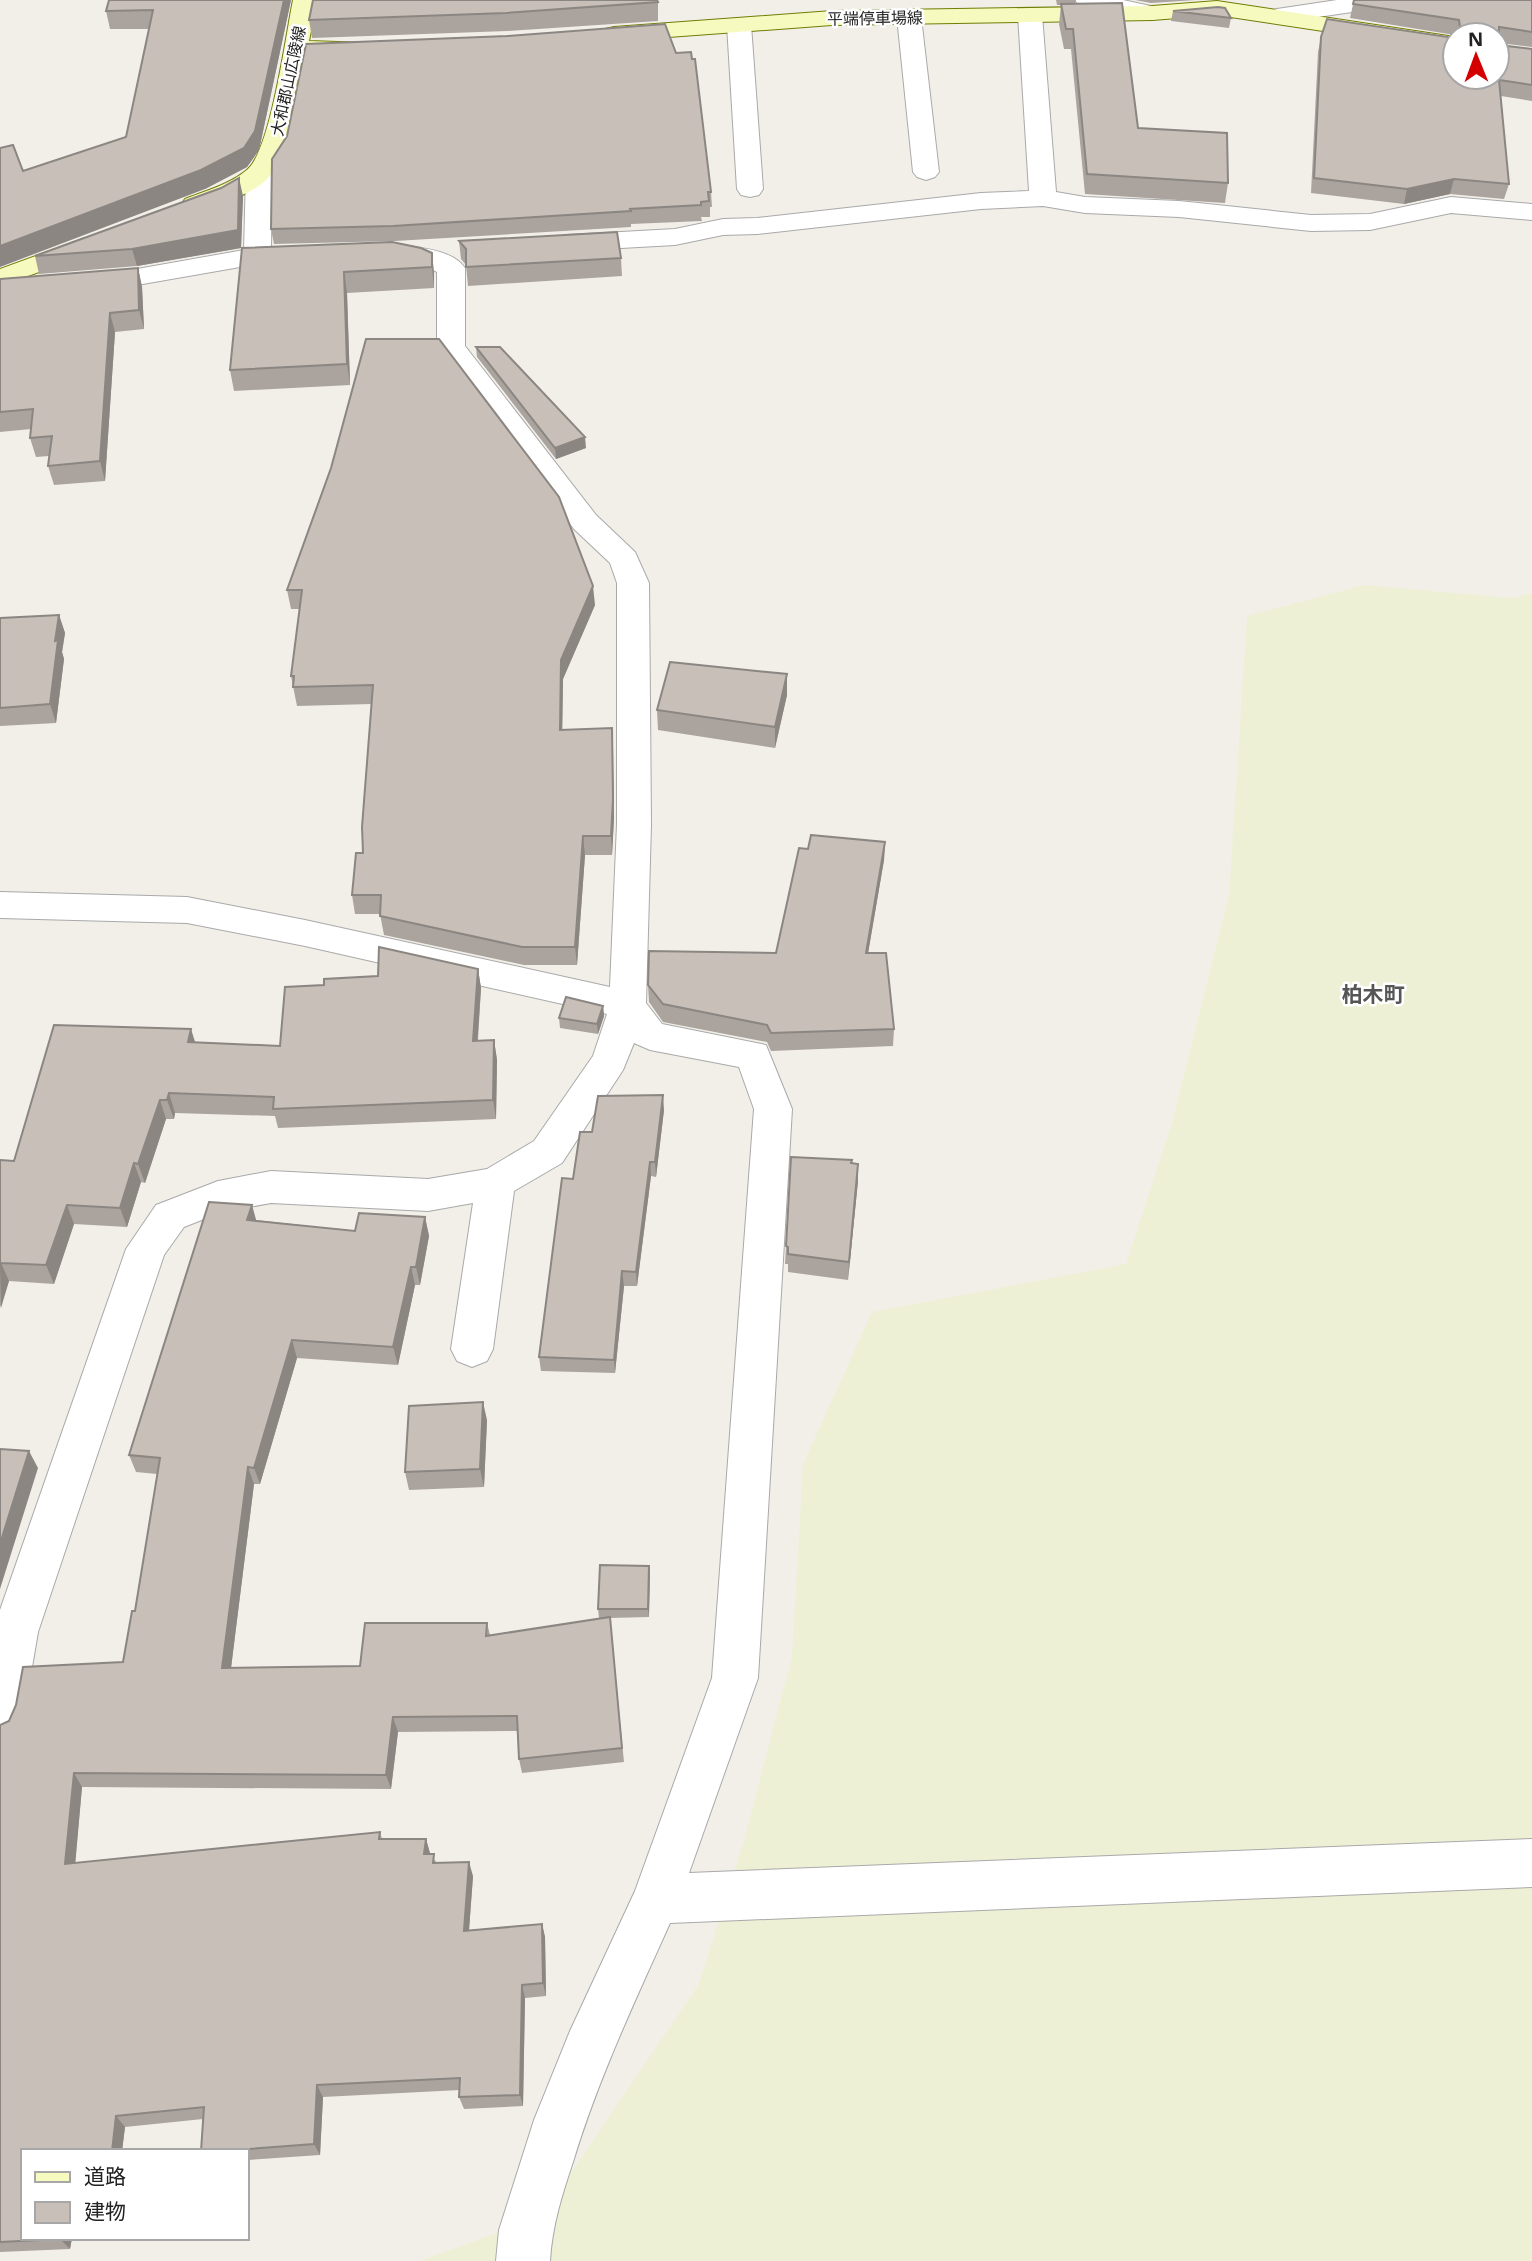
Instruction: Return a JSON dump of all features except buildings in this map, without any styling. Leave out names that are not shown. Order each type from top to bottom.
[{"type":"main road","name":"大和郡山広陵線","points":[[259,173],[274,151],[305,0]]},
{"type":"main road","name":"平端停車場線","points":[[589,36],[832,18],[1152,13],[1217,8],[1441,42]]},
{"type":"main road","points":[[294,49],[381,47]]},
{"type":"main road","points":[[177,211],[215,197],[259,173]]},
{"type":"main road","points":[[0,278],[113,236]]},
{"type":"street","points":[[1087,0],[1152,13]]},
{"type":"street","points":[[1277,16],[1386,0]]},
{"type":"street","points":[[1030,15],[1043,198]]},
{"type":"street","points":[[909,17],[926,172]]},
{"type":"street","points":[[739,25],[750,189]]},
{"type":"street","points":[[257,256],[259,173]]},
{"type":"street","points":[[543,244],[675,237],[723,226],[757,226],[981,201],[1043,198],[1085,205],[1179,209],[1311,223],[1370,222],[1451,205],[1532,212]]},
{"type":"street","points":[[0,1720],[15,1632],[146,1249],[170,1216],[218,1197],[271,1187],[428,1195],[496,1183],[548,1152],[610,1060],[628,1005],[634,824],[633,583],[624,559],[585,522],[451,347],[451,268],[433,259],[381,252],[464,248]]},
{"type":"street","points":[[0,288],[137,277],[257,256],[326,254]]},
{"type":"street","points":[[0,905],[187,910],[305,933],[628,1005],[650,1036],[753,1055],[774,1110],[735,1678],[656,1899],[587,2049],[560,2120],[525,2230],[523,2261]]},
{"type":"street","points":[[472,1349],[496,1183]]},
{"type":"street","points":[[656,1899],[1532,1863]]},
{"type":"green space","points":[[1364,585],[1512,598],[1532,593],[1532,2261],[420,2261],[541,2217],[699,1984],[745,1837],[792,1656],[803,1464],[872,1312],[1126,1264],[1172,1123],[1229,895],[1247,616]]},
{"type":"district","name":"柏木町","points":[[1373,994]]}]
